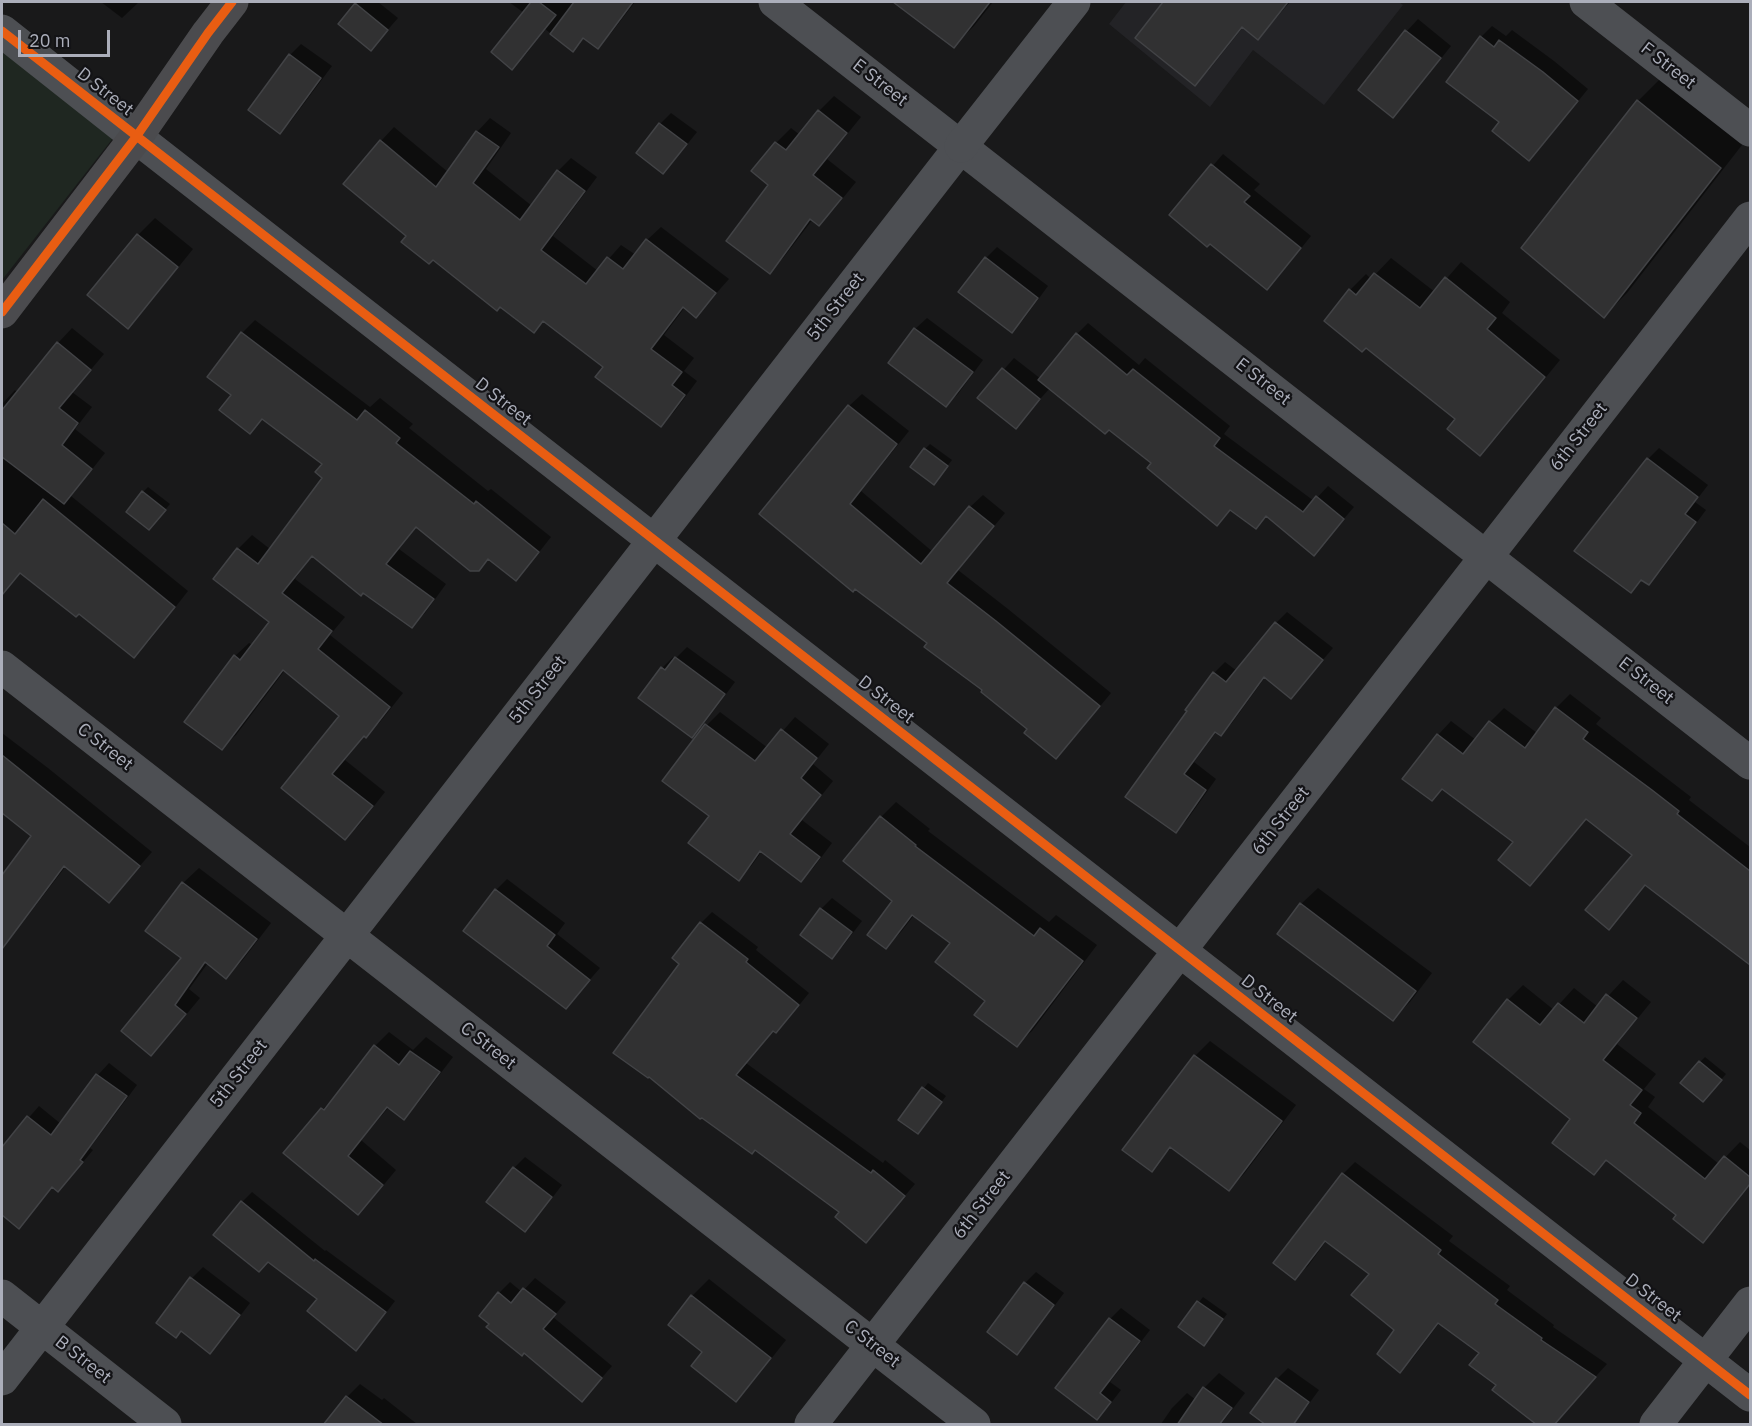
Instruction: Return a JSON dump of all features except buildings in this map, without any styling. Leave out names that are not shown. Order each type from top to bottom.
[{"type":"main road","points":[[2,312],[136,137],[232,2]]},
{"type":"street","name":"E Street","points":[[776,2],[1750,763]]},
{"type":"street","name":"5th Street","points":[[2,1379],[1074,2]]},
{"type":"street","name":"F Street","points":[[1586,2],[1750,130]]},
{"type":"street","name":"D Street","points":[[2,31],[1750,1395]]},
{"type":"street","name":"6th Street","points":[[811,1425],[1750,218]]},
{"type":"street","name":"C Street","points":[[2,667],[974,1425]]},
{"type":"street","name":"B Street","points":[[2,1296],[165,1425]]},
{"type":"street","points":[[1656,1425],[1750,1303]]},
{"type":"shaded area","points":[[1126,2],[1399,2],[1403,5],[1324,105],[1253,50],[1210,107],[1109,24]]},
{"type":"shaded area","points":[[2,42],[117,133],[2,280]]},
{"type":"cycle path","points":[[2,312],[136,137],[232,2]]},
{"type":"cycle path","points":[[2,31],[1750,1395]]}]
